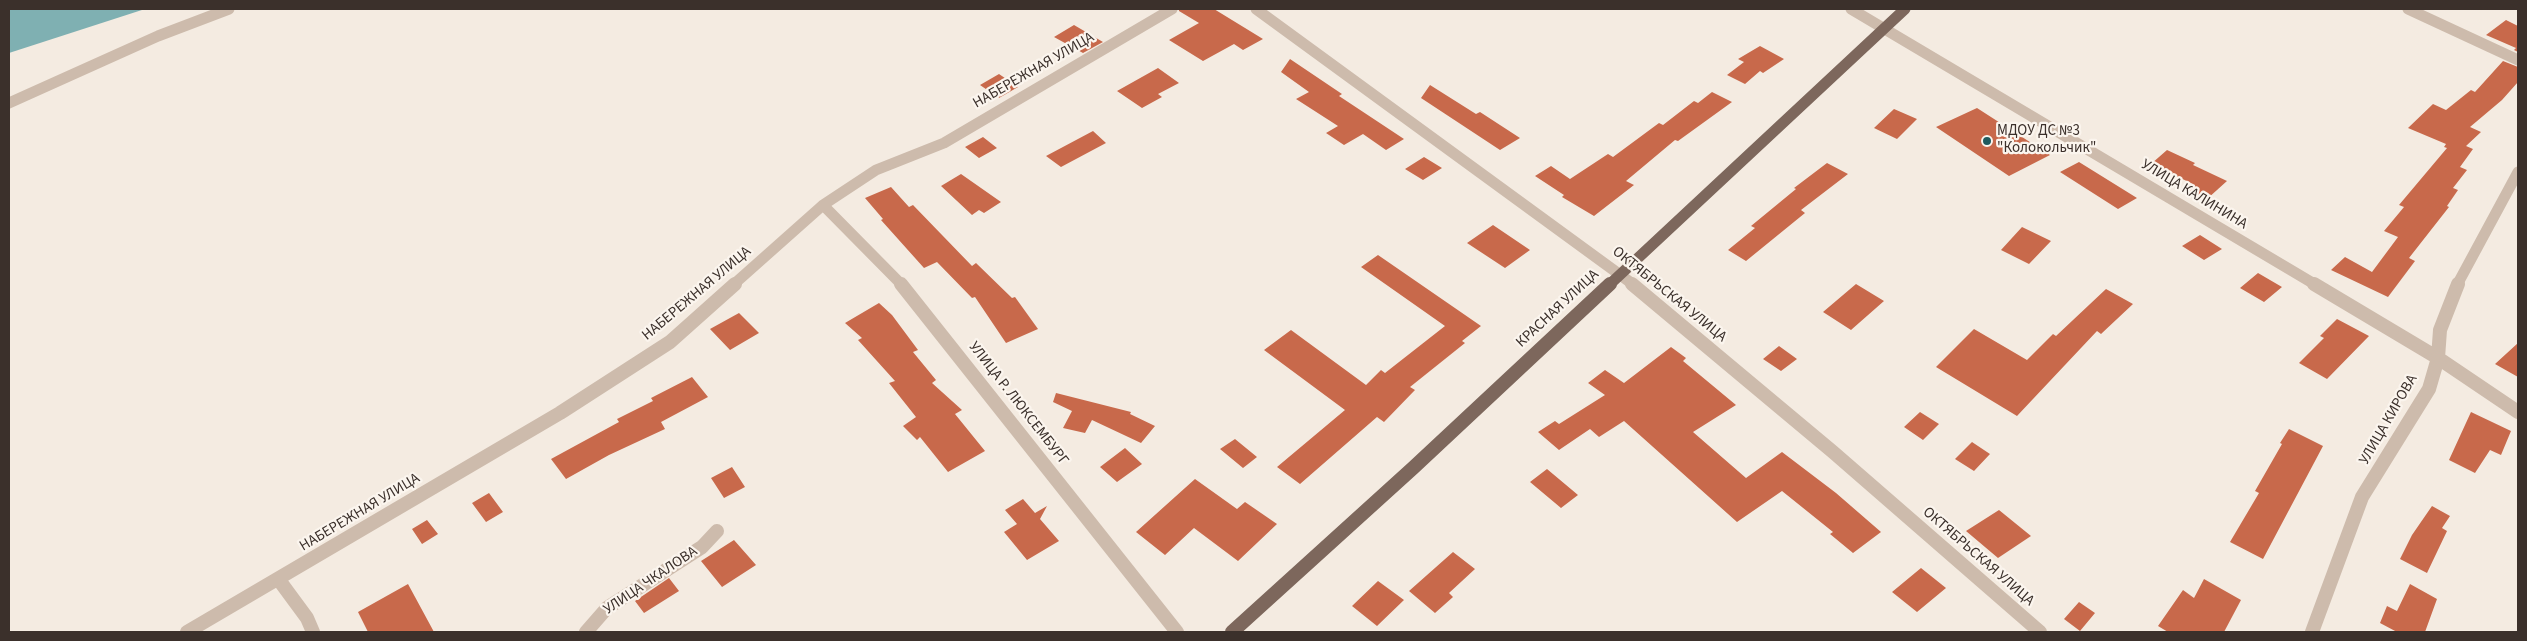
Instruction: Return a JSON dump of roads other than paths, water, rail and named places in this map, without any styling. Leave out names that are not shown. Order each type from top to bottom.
[{"type":"main road","name":"КРАСНАЯ УЛИЦА","points":[[1232,632],[1413,468],[1905,9]]},
{"type":"street","points":[[9,103],[158,36],[228,9]]},
{"type":"street","name":"НАБЕРЕЖНАЯ УЛИЦА","points":[[187,632],[279,580],[560,413],[670,342],[823,206],[876,170],[944,143],[1172,9]]},
{"type":"street","name":"ОКТЯБРЬСКАЯ УЛИЦА","points":[[1256,9],[1620,274],[1840,459],[2040,632]]},
{"type":"street","name":"УЛИЦА КАЛИНИНА","points":[[1851,9],[2438,358],[2518,412]]},
{"type":"street","points":[[2408,9],[2518,60]]},
{"type":"street","name":"УЛИЦА КИРОВА","points":[[2312,632],[2362,497],[2429,389],[2438,358],[2440,330],[2457,285],[2518,172]]},
{"type":"street","name":"УЛИЦА Р. ЛЮКСЕМБУРГ","points":[[823,206],[909,292],[1177,632]]},
{"type":"street","name":"УЛИЦА ЧКАЛОВА","points":[[586,632],[607,608],[702,547],[717,531]]},
{"type":"street","points":[[279,580],[307,618],[313,632]]},
{"type":"water","points":[[9,9],[145,9],[9,53]]},
{"type":"place","name":"МДОУ ДС №3 \"Колокольчик\"","points":[[1987,141]]}]
